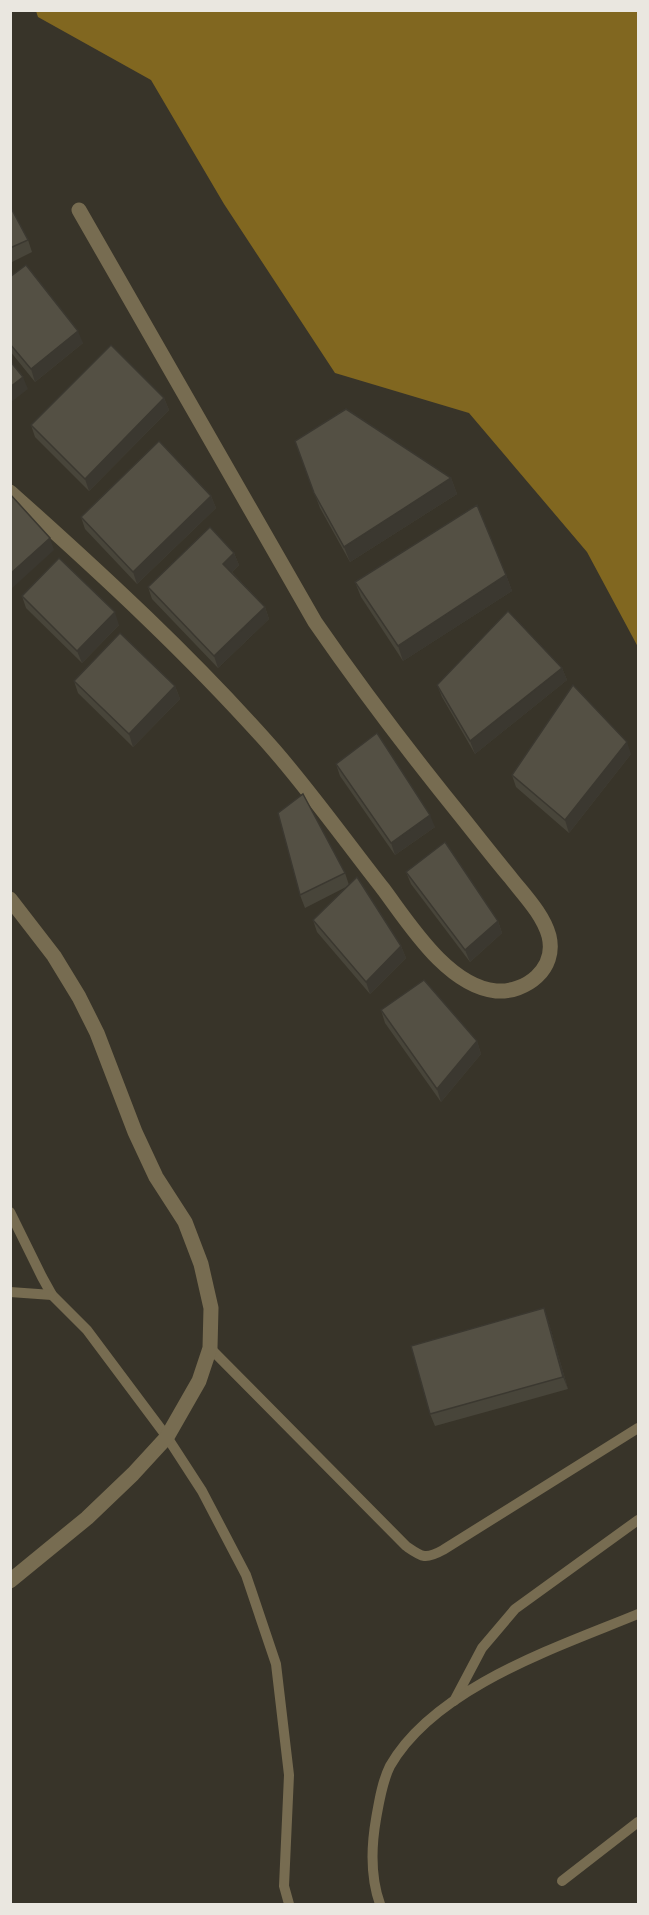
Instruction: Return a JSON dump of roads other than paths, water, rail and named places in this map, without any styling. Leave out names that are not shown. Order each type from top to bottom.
[{"type":"street","points":[[10,492],[88,562],[198,670],[273,750],[331,819],[414,933],[453,972],[476,986],[495,991],[512,990],[528,985],[542,973],[548,960],[550,943],[544,924],[532,905],[346,667],[315,622],[79,210]]},
{"type":"street","points":[[10,899],[54,956],[79,997],[97,1033],[135,1132],[156,1177],[185,1222],[201,1264],[211,1308],[210,1348],[199,1381],[167,1437],[133,1474],[87,1518],[10,1581]]},
{"type":"lane","points":[[10,1212],[52,1294],[87,1330],[167,1437],[202,1491],[246,1575],[276,1664],[289,1775],[284,1886],[289,1905]]},
{"type":"lane","points":[[10,1292],[52,1294]]},
{"type":"lane","points":[[210,1348],[405,1546],[421,1556],[431,1557],[443,1550],[639,1428]]},
{"type":"lane","points":[[454,1701],[482,1648],[516,1609],[639,1520]]},
{"type":"lane","points":[[380,1905],[373,1885],[372,1841],[379,1800],[389,1768],[410,1737],[454,1701],[504,1670],[639,1614]]},
{"type":"lane","points":[[562,1881],[639,1822]]}]
